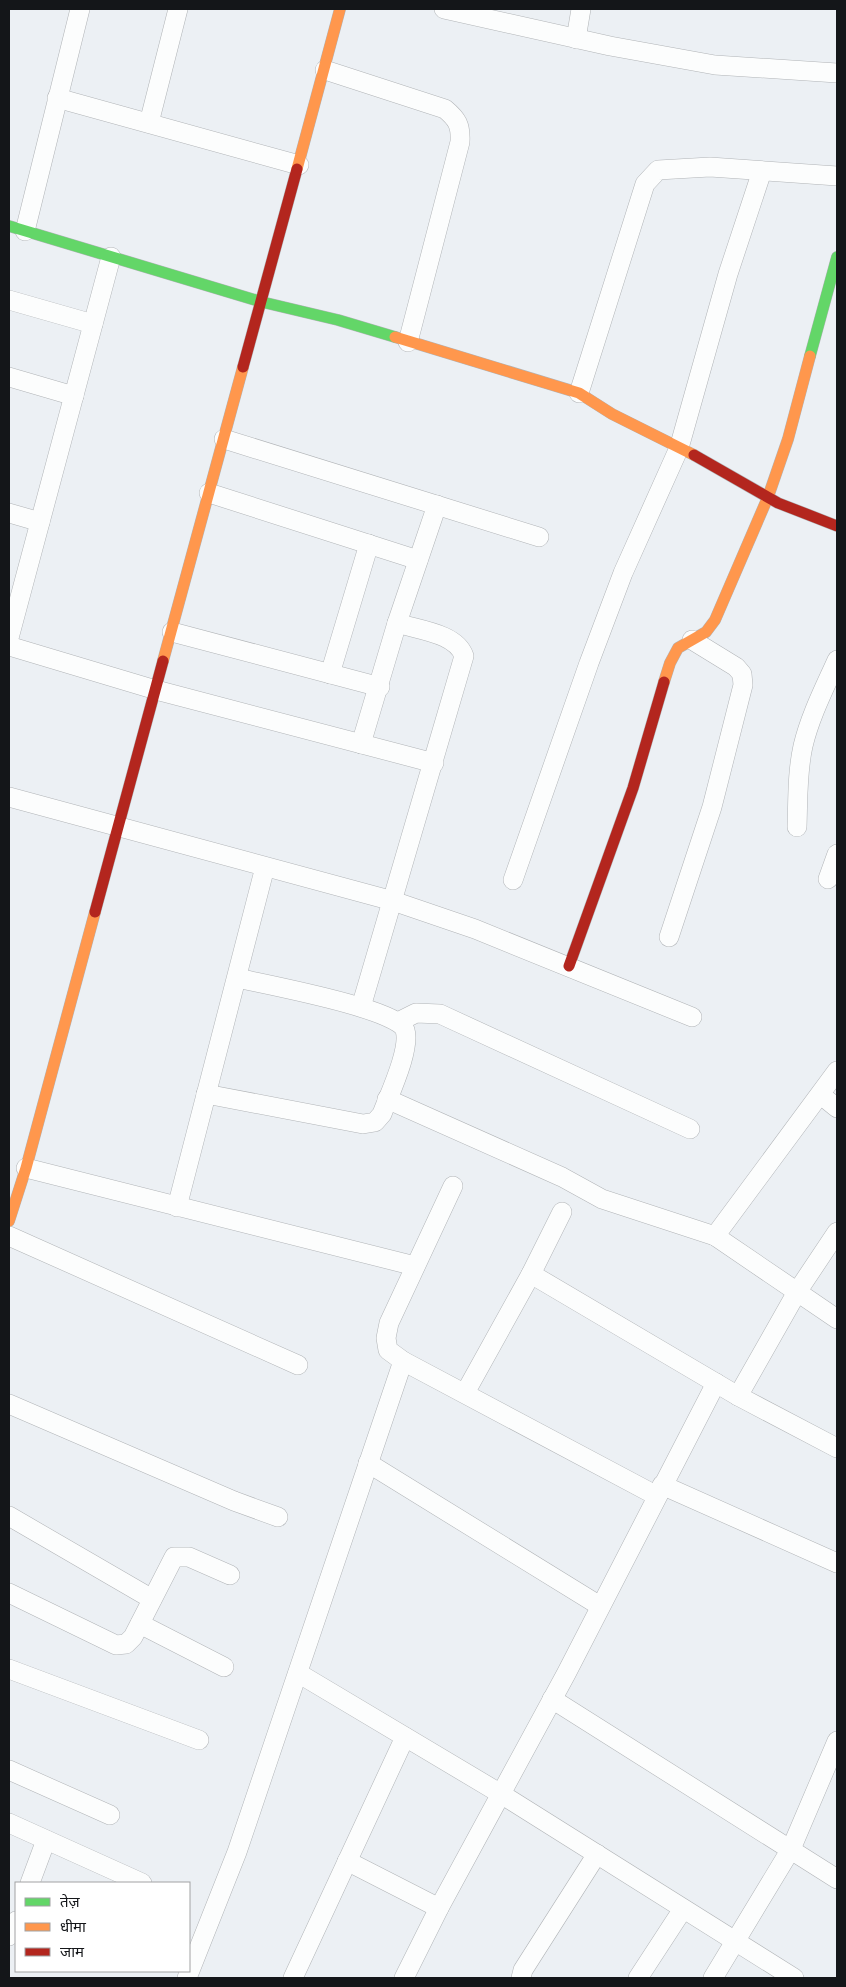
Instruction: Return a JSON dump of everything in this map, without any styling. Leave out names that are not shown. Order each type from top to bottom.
[{"type":"street","points":[[80,9],[57,98],[17,228],[262,302],[338,320],[579,393],[612,414],[768,497],[837,526]]},
{"type":"street","points":[[149,123],[177,9]]},
{"type":"street","points":[[9,1221],[26,1168],[340,9]]},
{"type":"street","points":[[444,9],[576,39],[715,65],[837,73]]},
{"type":"street","points":[[576,39],[581,9]]},
{"type":"street","points":[[325,70],[445,108],[457,119],[461,130],[408,342]]},
{"type":"street","points":[[57,98],[299,165]]},
{"type":"street","points":[[579,393],[645,184],[658,170],[677,167],[710,167],[837,176]]},
{"type":"street","points":[[513,880],[616,591],[679,448],[728,274],[762,171]]},
{"type":"street","points":[[9,638],[111,257]]},
{"type":"street","points":[[569,966],[633,788],[670,663],[678,648],[706,632],[715,620],[768,497],[788,439],[837,257]]},
{"type":"street","points":[[9,300],[93,324]]},
{"type":"street","points":[[9,377],[74,396]]},
{"type":"street","points":[[224,439],[539,537]]},
{"type":"street","points":[[209,493],[418,560]]},
{"type":"street","points":[[361,744],[380,687],[397,623],[437,505]]},
{"type":"street","points":[[9,513],[40,522]]},
{"type":"street","points":[[330,674],[369,544]]},
{"type":"street","points":[[361,1007],[464,656],[461,647],[452,640],[397,623]]},
{"type":"street","points":[[172,632],[380,687]]},
{"type":"street","points":[[669,937],[712,807],[743,685],[742,674],[736,667],[692,640]]},
{"type":"street","points":[[9,646],[156,690],[434,763]]},
{"type":"street","points":[[797,827],[799,773],[804,744],[818,701],[837,660]]},
{"type":"street","points":[[9,797],[393,901],[569,966],[692,1017]]},
{"type":"street","points":[[828,879],[837,854]]},
{"type":"street","points":[[177,1207],[265,867]]},
{"type":"street","points":[[206,1094],[363,1124],[375,1122],[382,1114],[406,1043],[405,1029],[398,1022],[361,1007],[237,978]]},
{"type":"street","points":[[398,1022],[416,1013],[440,1014],[690,1129]]},
{"type":"street","points":[[715,1236],[837,1071]]},
{"type":"street","points":[[821,1095],[837,1108]]},
{"type":"street","points":[[387,1099],[562,1177],[602,1199],[715,1236],[837,1319]]},
{"type":"street","points":[[26,1168],[415,1266]]},
{"type":"street","points":[[453,1186],[389,1324],[386,1338],[388,1350],[403,1361],[659,1491],[837,1564]]},
{"type":"street","points":[[465,1393],[531,1274],[562,1212]]},
{"type":"street","points":[[738,1396],[797,1292],[837,1232]]},
{"type":"street","points":[[9,1236],[298,1366]]},
{"type":"street","points":[[531,1274],[738,1396],[837,1448]]},
{"type":"street","points":[[190,1970],[237,1852],[403,1361]]},
{"type":"street","points":[[404,1978],[438,1908],[552,1700],[716,1382]]},
{"type":"street","points":[[9,1404],[278,1517]]},
{"type":"street","points":[[368,1463],[600,1606]]},
{"type":"street","points":[[9,1516],[152,1599]]},
{"type":"street","points":[[9,1593],[116,1645],[126,1644],[133,1637],[169,1563],[179,1556],[188,1557],[230,1576]]},
{"type":"street","points":[[140,1624],[224,1667]]},
{"type":"street","points":[[9,1669],[199,1740]]},
{"type":"street","points":[[298,1673],[501,1794],[794,1978]]},
{"type":"street","points":[[552,1700],[837,1879]]},
{"type":"street","points":[[293,1978],[405,1737]]},
{"type":"street","points":[[713,1978],[791,1849],[837,1741]]},
{"type":"street","points":[[9,1770],[110,1815]]},
{"type":"street","points":[[9,1824],[140,1882]]},
{"type":"street","points":[[30,1882],[46,1840]]},
{"type":"street","points":[[521,1978],[523,1970],[597,1854]]},
{"type":"street","points":[[347,1861],[438,1908]]},
{"type":"street","points":[[638,1978],[683,1909]]},
{"type":"street","points":[[9,1936],[15,1923]]},
{"type":"traffic: fast","points":[[9,226],[262,302],[338,320],[395,337]]},
{"type":"traffic: fast","points":[[810,356],[837,257]]},
{"type":"traffic: slow","points":[[297,169],[340,9]]},
{"type":"traffic: slow","points":[[395,337],[579,393],[612,414],[694,455]]},
{"type":"traffic: slow","points":[[664,682],[670,663],[678,648],[706,632],[715,620],[768,497],[788,439],[810,356]]},
{"type":"traffic: slow","points":[[163,661],[243,367]]},
{"type":"traffic: slow","points":[[9,1221],[26,1168],[95,912]]},
{"type":"traffic: jam","points":[[243,367],[297,169]]},
{"type":"traffic: jam","points":[[694,455],[778,503],[837,526]]},
{"type":"traffic: jam","points":[[95,912],[163,661]]},
{"type":"traffic: jam","points":[[569,966],[633,788],[664,682]]}]
